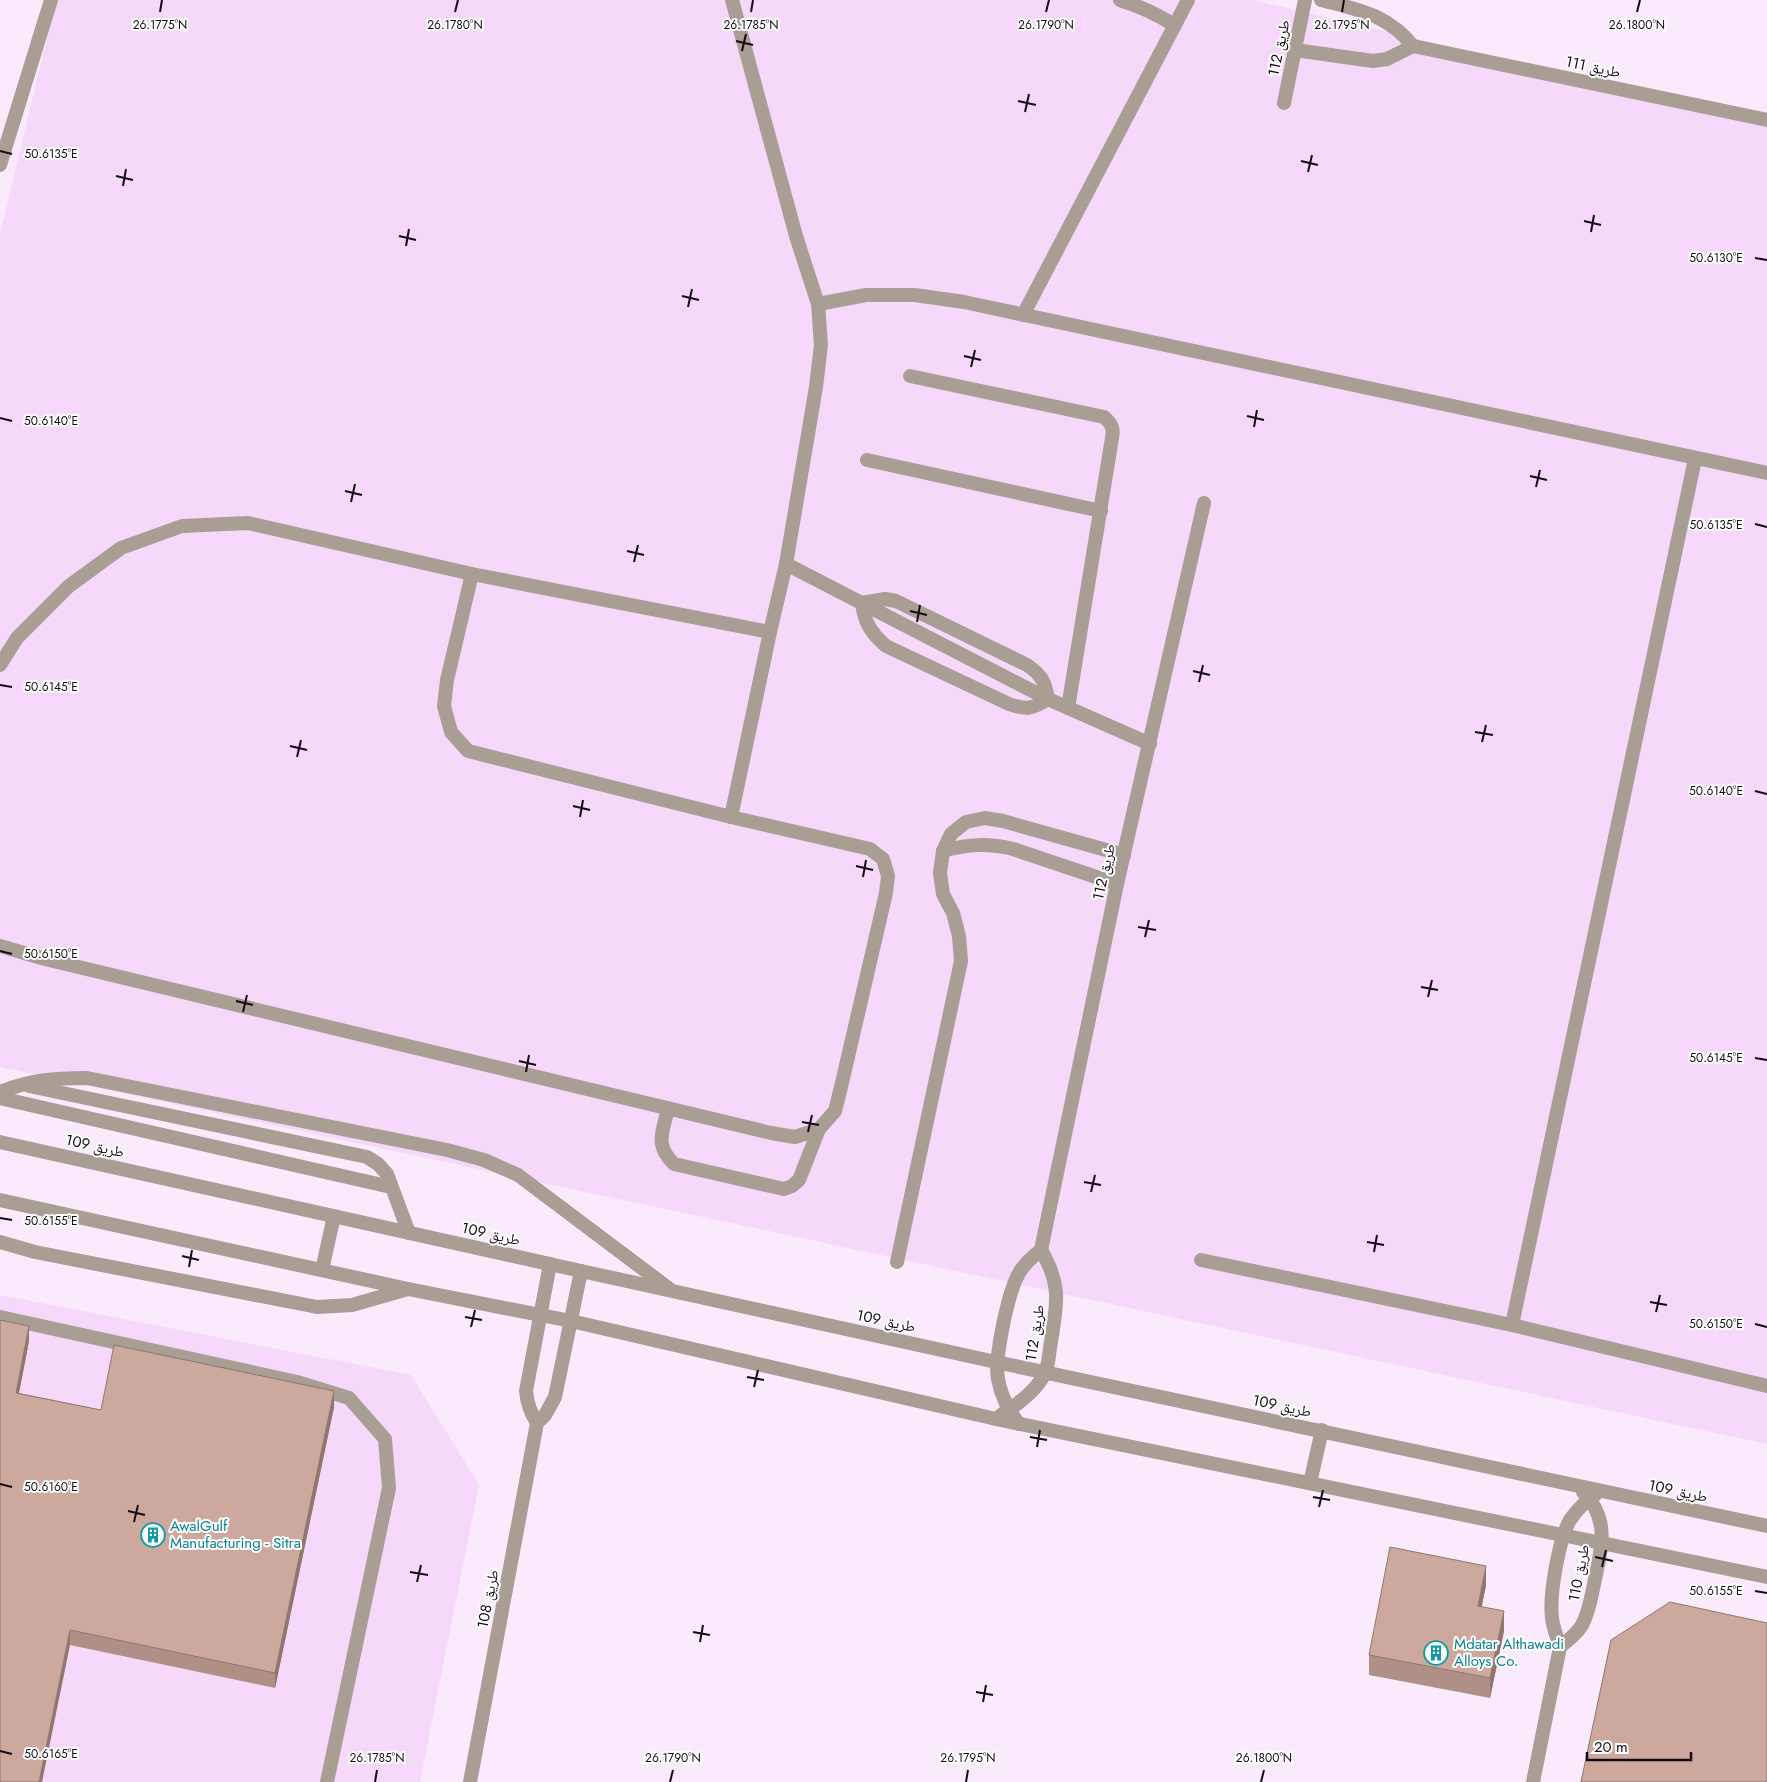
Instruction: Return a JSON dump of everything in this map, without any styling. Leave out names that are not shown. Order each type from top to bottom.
[{"type":"street","points":[[0,165],[51,0]]},
{"type":"street","points":[[731,817],[786,564],[816,387],[821,345],[818,304],[809,271],[796,236],[732,0]]},
{"type":"street","points":[[1120,0],[1155,13],[1174,25]]},
{"type":"street","points":[[1023,315],[1188,0]]},
{"type":"street","name":"طريق 112","points":[[1284,103],[1305,0]]},
{"type":"street","points":[[1295,50],[1373,61],[1388,59],[1413,46],[1382,18],[1369,12],[1322,0]]},
{"type":"street","name":"طريق 111","points":[[1413,46],[1767,120]]},
{"type":"street","points":[[818,304],[866,295],[915,295],[964,302],[1767,473]]},
{"type":"street","points":[[910,376],[1104,418],[1110,422],[1114,430],[1068,708]]},
{"type":"street","points":[[1512,1325],[1695,459]]},
{"type":"street","points":[[867,460],[1101,511]]},
{"type":"street","name":"طريق 112","points":[[1019,1424],[1009,1410],[1000,1387],[996,1362],[1012,1288],[1019,1273],[1029,1260],[1041,1250],[1117,884],[1204,503]]},
{"type":"street","points":[[0,665],[17,638],[69,586],[121,548],[182,526],[248,523],[472,574],[770,632]]},
{"type":"street","points":[[786,564],[1048,699],[1150,744]]},
{"type":"street","points":[[472,574],[447,680],[444,706],[451,732],[468,751],[731,817],[870,849],[883,859],[888,876],[886,892],[835,1111],[819,1130],[799,1180],[792,1186],[784,1189],[674,1164],[666,1156],[661,1144],[668,1108]]},
{"type":"street","points":[[862,603],[885,599],[896,601],[1027,665],[1036,671],[1045,684],[1048,699]]},
{"type":"street","points":[[862,603],[868,628],[886,646],[1022,708],[1036,707],[1048,699]]},
{"type":"street","points":[[897,1262],[960,961],[959,936],[953,913],[944,894],[940,873],[943,851],[951,834],[966,822],[985,818],[1124,855]]},
{"type":"street","points":[[943,851],[960,846],[995,845],[1013,849],[1117,884]]},
{"type":"street","points":[[0,946],[55,961],[795,1137],[819,1130]]},
{"type":"street","points":[[0,1092],[21,1084],[54,1078],[87,1078],[447,1150],[484,1160],[518,1175],[671,1290]]},
{"type":"street","points":[[21,1084],[367,1157],[378,1164],[387,1174],[409,1233]]},
{"type":"street","points":[[0,1098],[391,1187]]},
{"type":"street","name":"طريق 109","points":[[0,1142],[996,1362],[1322,1430],[1577,1486],[1594,1495],[1767,1526]]},
{"type":"street","points":[[0,1200],[408,1290],[571,1321],[1019,1424],[1767,1577]]},
{"type":"street","points":[[322,1270],[334,1216]]},
{"type":"street","points":[[0,1242],[35,1252],[317,1306],[352,1305],[408,1290]]},
{"type":"street","name":"طريق 112","points":[[996,1419],[1023,1399],[1046,1372],[1057,1304],[1056,1285],[1050,1266],[1041,1250]]},
{"type":"street","points":[[1201,1260],[1512,1325],[1767,1386]]},
{"type":"street","points":[[537,1423],[527,1402],[526,1391],[550,1264]]},
{"type":"street","name":"طريق 108","points":[[470,1782],[537,1423],[548,1411],[555,1396],[581,1271]]},
{"type":"street","points":[[0,1317],[297,1382],[349,1398],[385,1439],[389,1488],[327,1782]]},
{"type":"street","points":[[1310,1484],[1322,1430]]},
{"type":"street","name":"طريق 110","points":[[1533,1782],[1560,1647],[1554,1631],[1551,1601],[1563,1536],[1569,1522],[1578,1509],[1594,1495]]},
{"type":"street","name":"طريق 110","points":[[1560,1647],[1581,1626],[1588,1613],[1602,1544],[1602,1528],[1594,1495]]},
{"type":"shaded area","points":[[56,0],[1253,0],[1767,122],[1767,1444],[0,1067],[0,235]]},
{"type":"shaded area","points":[[0,1295],[411,1375],[479,1485],[420,1782],[0,1782]]},
{"type":"building","name":"AwalGulf Manufacturing - Sitra","points":[[0,1320],[29,1326],[16,1393],[101,1410],[114,1345],[334,1391],[275,1673],[70,1630],[39,1782],[0,1782]]},
{"type":"building","name":"Mdatar Althawadi Alloys Co.","points":[[1390,1547],[1486,1566],[1478,1606],[1504,1611],[1490,1678],[1369,1655]]},
{"type":"building","points":[[1670,1602],[1767,1623],[1767,1782],[1581,1782],[1611,1640]]},
{"type":"place","name":"AwalGulf Manufacturing - Sitra","points":[[153,1535]]},
{"type":"place","name":"Mdatar Althawadi Alloys Co.","points":[[1436,1653]]}]
